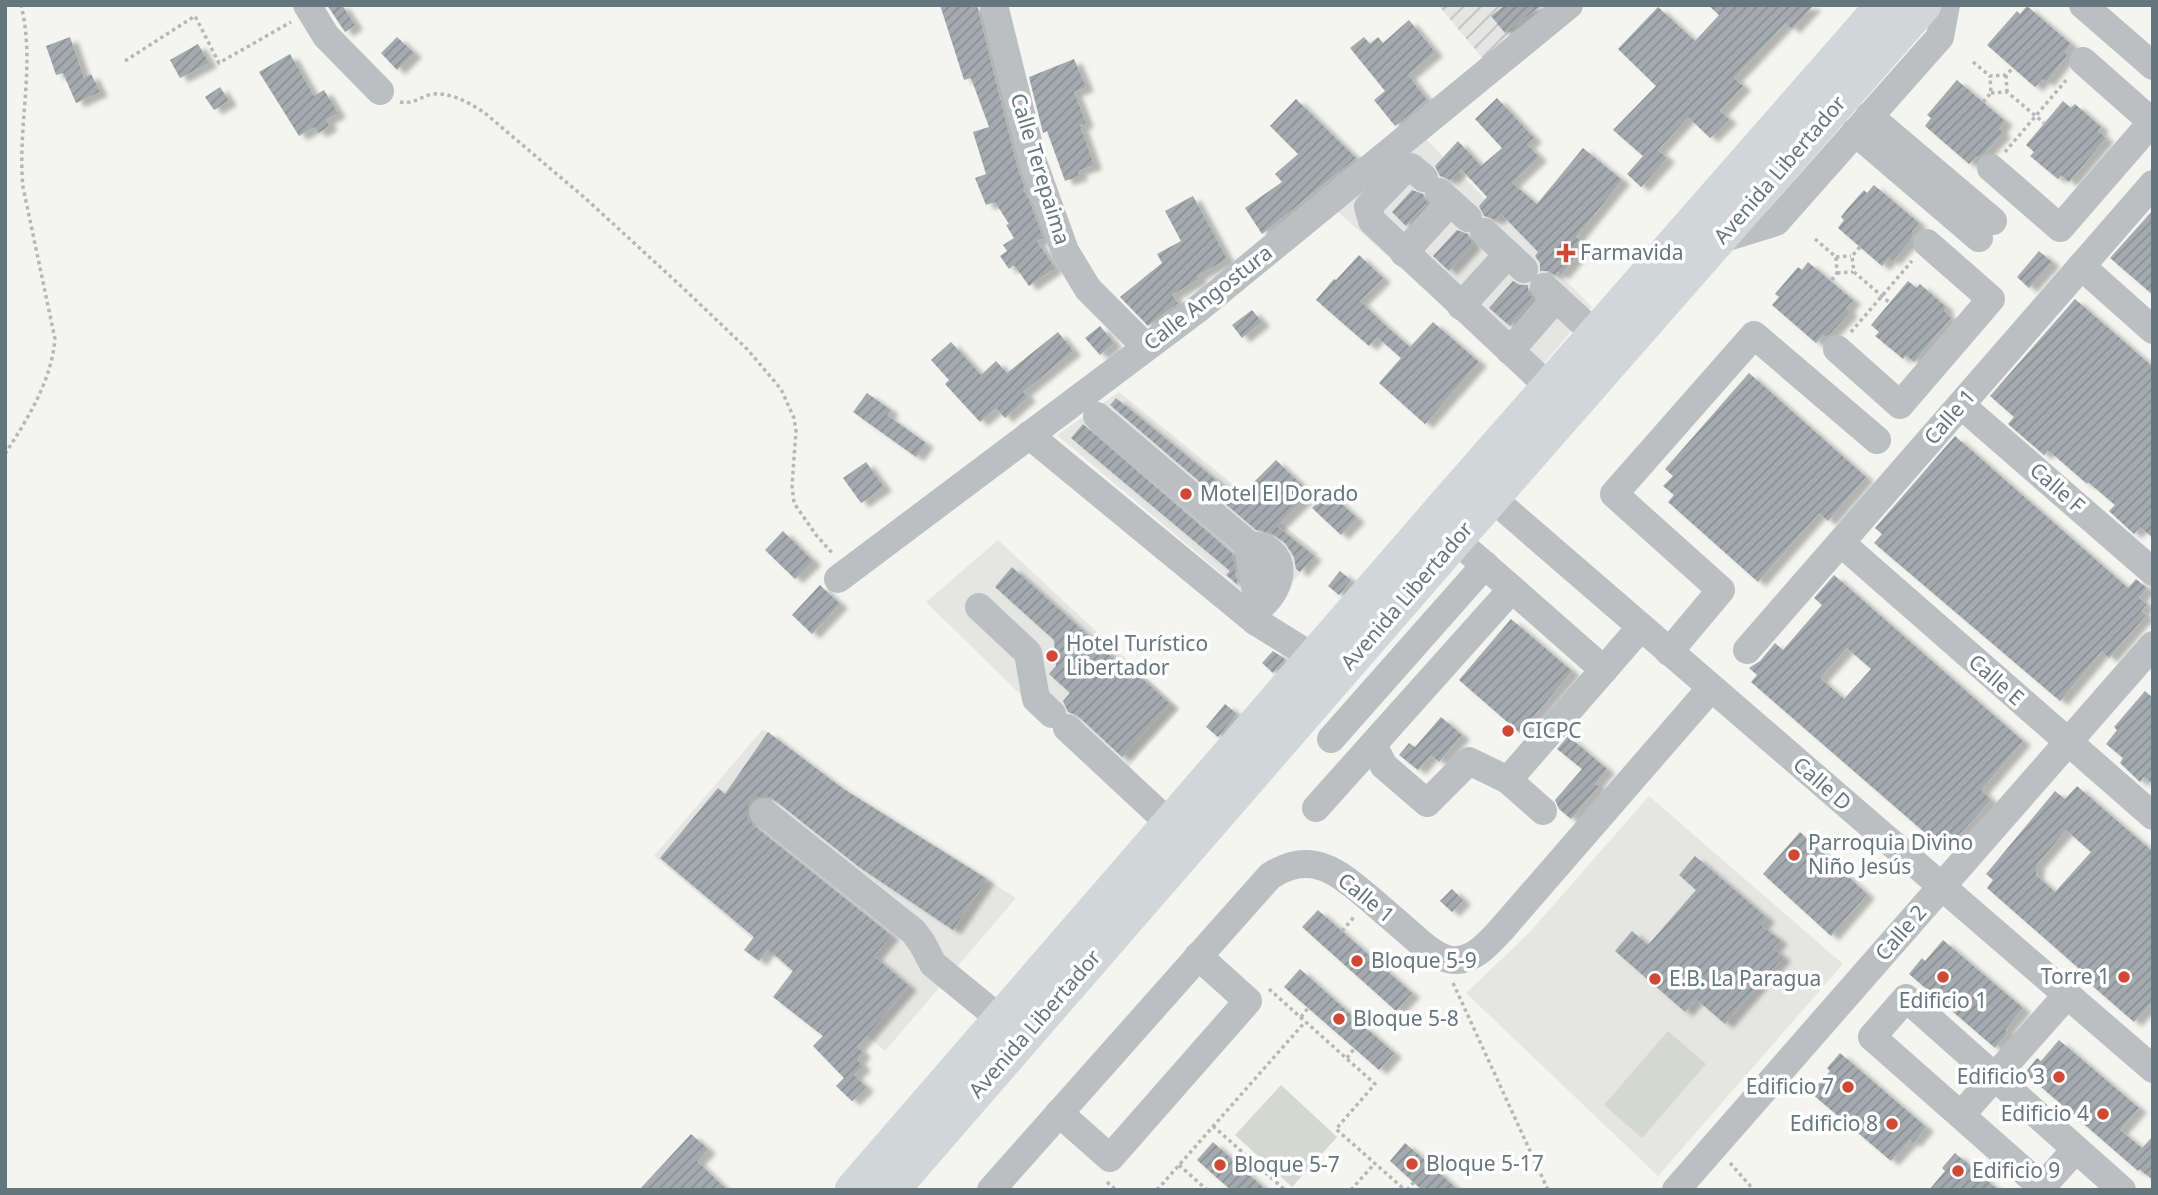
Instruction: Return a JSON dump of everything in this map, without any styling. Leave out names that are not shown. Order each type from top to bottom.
[{"type":"main road","name":"Avenida Libertador","points":[[892,1190],[1456,540],[1481,488],[1549,387],[1883,5]]},
{"type":"main road","name":"Avenida Libertador","points":[[852,1190],[1313,657],[1481,488],[1718,240],[1924,5]]},
{"type":"street","name":"Calle Terepaima","points":[[994,5],[1033,162],[1065,251],[1087,289],[1146,347]]},
{"type":"street","name":"Calle Angostura","points":[[844,575],[1210,299],[1569,5]]},
{"type":"street","points":[[1718,240],[1776,222],[1940,37],[1946,5]]},
{"type":"street","points":[[2083,5],[2153,66]]},
{"type":"street","points":[[309,8],[326,36],[380,91]]},
{"type":"street","points":[[1992,168],[2060,228],[2152,122],[2083,61]]},
{"type":"street","points":[[1863,124],[1986,230]]},
{"type":"street","points":[[1549,387],[1404,253],[1372,221],[1368,207],[1405,169],[1411,167],[1595,334]]},
{"type":"street","name":"Calle 1","points":[[1747,650],[2153,184]]},
{"type":"street","points":[[1954,267],[2018,192]]},
{"type":"street","points":[[1404,253],[1453,204]]},
{"type":"street","points":[[1837,349],[1900,405],[1991,299],[1927,243]]},
{"type":"street","points":[[2081,266],[2153,330]]},
{"type":"street","points":[[1461,306],[1533,277]]},
{"type":"street","points":[[1510,351],[1533,277]]},
{"type":"street","points":[[1669,652],[1721,590],[1614,494],[1754,335],[1877,440]]},
{"type":"street","name":"Calle F","points":[[1961,405],[2153,572]]},
{"type":"street","points":[[1097,416],[1249,545],[1257,614]]},
{"type":"street","points":[[1029,435],[1313,657]]},
{"type":"street","name":"Calle D","points":[[1481,488],[2067,995],[2149,1058]]},
{"type":"street","points":[[1456,540],[1604,670]]},
{"type":"street","name":"Calle E","points":[[1841,543],[2153,817]]},
{"type":"street","points":[[1331,739],[1485,565]]},
{"type":"street","points":[[1316,808],[1512,589]]},
{"type":"street","points":[[979,607],[1028,653],[1036,699],[1169,823]]},
{"type":"street","points":[[1508,780],[1641,627]]},
{"type":"street","name":"Calle 2","points":[[1676,1190],[2153,645]]},
{"type":"street","points":[[1451,960],[1467,958],[1491,941],[1711,688]]},
{"type":"street","points":[[1373,745],[1384,766],[1427,803],[1469,761],[1508,780],[1543,811]]},
{"type":"street","points":[[764,812],[913,931],[933,964],[999,1018]]},
{"type":"street","name":"Calle 1","points":[[991,1190],[1270,876],[1291,866],[1314,864],[1335,872],[1423,945],[1451,960]]},
{"type":"street","points":[[1059,1113],[1110,1158],[1248,1001],[1198,956]]},
{"type":"street","points":[[1961,1115],[2067,995]]},
{"type":"street","points":[[2076,1149],[2042,1187],[1872,1037],[1906,998],[1995,1077],[2076,1149],[2122,1190]]},
{"type":"path","points":[[5,454],[44,385],[53,360],[55,339],[23,187],[21,166],[27,46],[21,5]]},
{"type":"path","points":[[125,61],[195,16],[219,62],[309,8]]},
{"type":"path","points":[[1992,168],[2083,61]]},
{"type":"path","points":[[1973,62],[1990,76],[2006,75],[2013,68]]},
{"type":"path","points":[[2006,75],[2007,92]]},
{"type":"path","points":[[1990,76],[1991,93]]},
{"type":"path","points":[[380,91],[398,102],[407,104],[433,94],[448,95],[472,104],[585,198],[747,349],[781,389],[794,418],[794,503],[844,575]]},
{"type":"path","points":[[1983,102],[1991,93],[2007,92],[2045,123]]},
{"type":"path","points":[[1815,239],[1836,257],[1852,256],[1860,247]]},
{"type":"path","points":[[1837,349],[1927,243]]},
{"type":"path","points":[[1852,256],[1854,272],[1890,303]]},
{"type":"path","points":[[1836,257],[1837,274]]},
{"type":"path","points":[[1831,281],[1837,274],[1854,272]]},
{"type":"path","points":[[1451,960],[1454,984],[1548,1190]]},
{"type":"path","points":[[1261,982],[1375,1084],[1336,1129],[1406,1190],[1414,1182]]},
{"type":"path","points":[[1300,1017],[1308,1008]]},
{"type":"path","points":[[1157,1190],[1305,1022]]},
{"type":"path","points":[[1347,1058],[1354,1049]]},
{"type":"path","points":[[1213,1126],[1285,1190]]},
{"type":"path","points":[[1714,1146],[1754,1190]]},
{"type":"path","points":[[1237,1163],[1245,1154]]},
{"type":"path","points":[[1351,1190],[1375,1163]]},
{"type":"path","points":[[1179,1165],[1208,1190]]},
{"type":"shaded area","points":[[1438,5],[1552,5],[1484,60]]},
{"type":"shaded area","points":[[1424,137],[1592,307],[1528,382],[1336,210]]},
{"type":"shaded area","name":"Motel El Dorado","points":[[1119,392],[1318,553],[1267,612],[1057,435]]},
{"type":"shaded area","name":"Hotel Turístico Libertador","points":[[998,540],[1180,709],[1113,785],[926,602]]},
{"type":"shaded area","points":[[763,729],[842,788],[1016,898],[885,1051],[654,856]]},
{"type":"shaded area","name":"E.B. La Paragua","points":[[1649,796],[1843,964],[1658,1176],[1466,993],[1529,933]]},
{"type":"shaded area","points":[[1668,1031],[1706,1064],[1642,1138],[1604,1105]]},
{"type":"shaded area","points":[[1281,1085],[1337,1137],[1292,1187],[1235,1135]]},
{"type":"building","points":[[327,5],[342,5],[355,25],[345,32]]},
{"type":"building","points":[[940,5],[977,5],[1025,189],[1023,190],[1043,238],[1037,241],[1055,268],[1029,286],[1014,265],[1009,269],[1000,256],[1007,251],[1003,245],[1014,238],[1006,225],[1009,224],[995,202],[986,205],[975,178],[986,174],[973,132],[989,127],[971,78],[964,80]]},
{"type":"building","points":[[1505,5],[1542,5],[1505,33],[1491,16]]},
{"type":"building","points":[[1708,5],[1814,5],[1792,29],[1786,23],[1734,78],[1743,86],[1720,111],[1729,119],[1710,138],[1688,117],[1658,150],[1667,158],[1641,187],[1627,174],[1643,156],[1613,130],[1656,86],[1618,49],[1658,7],[1695,41],[1719,15]]},
{"type":"building","points":[[2027,6],[2071,44],[2065,52],[2067,56],[2046,82],[2042,79],[2035,87],[1987,45],[2017,11],[2020,14]]},
{"type":"building","points":[[1409,20],[1435,52],[1408,75],[1427,100],[1395,126],[1374,100],[1385,91],[1350,48],[1364,37],[1370,44],[1378,37],[1383,43]]},
{"type":"building","points":[[70,37],[84,78],[91,74],[100,92],[76,103],[63,73],[56,75],[46,46]]},
{"type":"building","points":[[397,37],[414,53],[397,70],[381,53]]},
{"type":"building","points":[[198,44],[209,63],[180,78],[170,60]]},
{"type":"building","points":[[290,54],[314,96],[324,90],[338,113],[326,120],[330,126],[318,133],[314,127],[299,136],[259,72]]},
{"type":"building","points":[[1074,59],[1086,87],[1074,92],[1086,123],[1080,125],[1094,165],[1078,171],[1080,176],[1065,181],[1047,131],[1043,133],[1029,77]]},
{"type":"building","points":[[1957,80],[2005,121],[1999,129],[2003,133],[1986,152],[1978,158],[1976,156],[1969,164],[1925,126],[1931,118],[1927,115]]},
{"type":"building","points":[[220,87],[229,101],[214,110],[205,97]]},
{"type":"building","points":[[1497,98],[1534,138],[1527,144],[1539,157],[1512,183],[1537,204],[1583,148],[1622,180],[1576,237],[1586,245],[1561,275],[1558,272],[1555,275],[1540,271],[1540,263],[1535,256],[1538,252],[1501,214],[1496,220],[1484,216],[1479,206],[1487,197],[1461,169],[1450,180],[1440,176],[1435,166],[1458,141],[1481,166],[1502,148],[1475,119]]},
{"type":"building","points":[[1296,99],[1356,158],[1262,234],[1245,208],[1282,182],[1275,174],[1298,154],[1270,126]]},
{"type":"building","points":[[2063,101],[2071,108],[2075,104],[2101,127],[2098,131],[2106,138],[2069,182],[2061,175],[2058,179],[2030,156],[2034,152],[2026,145]]},
{"type":"building","points":[[1874,185],[1919,223],[1912,231],[1914,233],[1911,240],[1892,261],[1889,258],[1882,266],[1838,228],[1844,220],[1841,217],[1848,208],[1864,190],[1867,193]]},
{"type":"building","points":[[1412,190],[1423,194],[1427,203],[1406,226],[1392,212]]},
{"type":"building","points":[[1193,196],[1227,259],[1197,276],[1199,279],[1172,295],[1178,303],[1148,326],[1120,297],[1162,263],[1157,254],[1181,241],[1165,211]]},
{"type":"building","points":[[2153,210],[2153,295],[2110,258]]},
{"type":"building","points":[[1457,230],[1468,234],[1473,245],[1449,271],[1433,256]]},
{"type":"building","points":[[2039,251],[2052,262],[2029,288],[2017,277]]},
{"type":"building","points":[[1359,255],[1383,278],[1360,301],[1386,326],[1410,347],[1433,322],[1479,362],[1425,424],[1379,383],[1401,358],[1377,337],[1369,346],[1316,300]]},
{"type":"building","points":[[1808,262],[1853,300],[1846,308],[1850,312],[1831,333],[1825,337],[1823,335],[1816,343],[1772,305],[1779,297],[1775,294],[1798,267],[1802,270]]},
{"type":"building","points":[[1513,281],[1528,285],[1528,293],[1533,299],[1510,326],[1489,308]]},
{"type":"building","points":[[1908,281],[1917,288],[1920,284],[1946,307],[1944,311],[1951,318],[1914,362],[1906,355],[1903,359],[1875,336],[1879,332],[1871,325]]},
{"type":"building","points":[[2075,299],[2153,367],[2153,538],[2140,527],[2134,534],[2109,511],[2115,505],[2048,450],[2044,455],[2008,424],[2014,417],[1990,396]]},
{"type":"building","points":[[1252,310],[1262,322],[1242,338],[1232,325]]},
{"type":"building","points":[[1100,326],[1114,343],[1100,355],[1085,338]]},
{"type":"building","points":[[1058,332],[1073,351],[1023,392],[1028,397],[1005,418],[996,408],[980,422],[945,384],[949,380],[931,360],[951,342],[981,375],[996,361],[1007,373]]},
{"type":"building","points":[[1749,373],[1866,477],[1828,521],[1819,513],[1758,582],[1668,502],[1674,495],[1663,486],[1673,476],[1665,469]]},
{"type":"building","points":[[867,393],[891,410],[887,415],[926,443],[916,457],[853,412]]},
{"type":"building","points":[[1116,398],[1238,498],[1276,460],[1310,493],[1277,526],[1314,556],[1300,572],[1296,569],[1294,557],[1285,543],[1271,533],[1256,530],[1110,405]]},
{"type":"building","points":[[1083,424],[1232,553],[1238,585],[1226,575],[1230,571],[1071,438]]},
{"type":"building","points":[[1955,436],[2128,588],[2136,579],[2147,588],[2139,598],[2147,604],[2141,611],[2146,615],[2109,658],[2102,651],[2060,701],[1874,543],[1882,534],[1875,528]]},
{"type":"building","points":[[866,462],[884,487],[861,503],[843,478]]},
{"type":"building","points":[[1328,491],[1357,518],[1341,535],[1312,508]]},
{"type":"building","points":[[783,531],[813,561],[795,579],[765,550]]},
{"type":"building","points":[[1012,567],[1122,666],[1125,663],[1170,704],[1122,757],[1078,716],[1068,712],[1063,701],[1070,693],[1049,674],[1056,666],[1054,640],[995,587]]},
{"type":"building","points":[[1340,571],[1351,580],[1339,595],[1328,586]]},
{"type":"building","points":[[1834,575],[2023,741],[1981,790],[1991,800],[1956,838],[1949,832],[1939,845],[1751,682],[1757,675],[1749,668],[1760,661],[1775,643],[1783,650],[1822,605],[1814,598]],"holes":[[[1847,648],[1871,669],[1844,699],[1820,678]]]},
{"type":"building","points":[[820,585],[840,604],[812,634],[792,615]]},
{"type":"building","points":[[1511,619],[1572,671],[1520,733],[1459,680]]},
{"type":"building","points":[[1273,651],[1285,659],[1273,673],[1262,663]]},
{"type":"building","points":[[2145,691],[2153,698],[2153,784],[2144,777],[2140,782],[2120,763],[2123,758],[2106,744],[2117,730],[2114,727]]},
{"type":"building","points":[[1225,704],[1237,714],[1218,737],[1206,727]]},
{"type":"building","points":[[1441,717],[1462,735],[1439,762],[1431,755],[1418,770],[1399,755],[1409,743],[1415,747]]},
{"type":"building","points":[[768,732],[842,788],[987,879],[953,930],[859,867],[773,799],[758,796],[750,802],[747,817],[753,825],[891,935],[874,956],[909,986],[857,1047],[863,1053],[857,1060],[863,1066],[854,1075],[866,1087],[852,1101],[836,1086],[844,1078],[813,1046],[823,1036],[773,997],[793,971],[768,949],[759,961],[744,950],[754,937],[660,858],[718,788],[725,794]]},
{"type":"building","points":[[1568,736],[1607,769],[1595,784],[1599,786],[1571,819],[1559,809],[1555,800],[1582,769],[1557,749]]},
{"type":"building","points":[[2077,786],[2153,852],[2153,1001],[2134,1022],[2089,983],[2092,980],[1987,888],[1993,880],[1986,874],[2055,791],[2065,799]],"holes":[[[2066,830],[2091,852],[2055,892],[2036,875],[2037,864]]]},
{"type":"building","points":[[1800,832],[1867,894],[1831,936],[1763,874]]},
{"type":"building","points":[[1695,856],[1767,918],[1761,925],[1780,940],[1773,948],[1783,957],[1725,1024],[1696,999],[1685,1012],[1615,951],[1632,931],[1648,945],[1696,890],[1679,875]]},
{"type":"building","points":[[1452,889],[1463,900],[1452,912],[1440,901]]},
{"type":"building","name":"Bloque 5-9","points":[[1318,910],[1412,993],[1396,1011],[1302,927]]},
{"type":"building","points":[[1943,940],[2023,1008],[2005,1030],[2008,1032],[1995,1048],[1909,974],[1922,958],[1925,961]]},
{"type":"building","name":"Bloque 5-8","points":[[1300,969],[1394,1053],[1379,1070],[1284,987]]},
{"type":"building","points":[[2059,1040],[2139,1108],[2120,1130],[2142,1148],[2153,1136],[2153,1180],[2139,1169],[2138,1171],[2025,1073],[2037,1058],[2041,1061]]},
{"type":"building","points":[[1840,1053],[1926,1127],[1913,1143],[1910,1140],[1891,1161],[1811,1093],[1830,1071],[1827,1068]]},
{"type":"building","points":[[691,1134],[708,1149],[697,1161],[727,1190],[639,1190]]},
{"type":"building","name":"Bloque 5-7","points":[[1213,1142],[1266,1190],[1231,1190],[1197,1160]]},
{"type":"building","name":"Bloque 5-17","points":[[1405,1143],[1458,1190],[1422,1190],[1390,1161]]},
{"type":"building","name":"Edificio 9","points":[[1955,1153],[1998,1190],[1929,1190],[1945,1171],[1942,1168]]},
{"type":"place","name":"Farmavida","points":[[1566,253]]},
{"type":"place","name":"Motel El Dorado","points":[[1186,494]]},
{"type":"place","name":"Hotel Turístico Libertador","points":[[1052,656]]},
{"type":"place","name":"CICPC","points":[[1508,731]]},
{"type":"place","name":"Parroquia Divino Niño Jesús","points":[[1794,855]]},
{"type":"place","name":"Bloque 5-9","points":[[1357,961]]},
{"type":"place","name":"Edificio 1","points":[[1943,977]]},
{"type":"place","name":"Torre 1","points":[[2124,977]]},
{"type":"place","name":"E.B. La Paragua","points":[[1655,979]]},
{"type":"place","name":"Bloque 5-8","points":[[1339,1019]]},
{"type":"place","name":"Edificio 3","points":[[2059,1077]]},
{"type":"place","name":"Edificio 7","points":[[1848,1087]]},
{"type":"place","name":"Edificio 4","points":[[2103,1114]]},
{"type":"place","name":"Edificio 8","points":[[1892,1124]]},
{"type":"place","name":"Bloque 5-17","points":[[1412,1164]]},
{"type":"place","name":"Bloque 5-7","points":[[1220,1165]]},
{"type":"place","name":"Edificio 9","points":[[1958,1171]]}]
